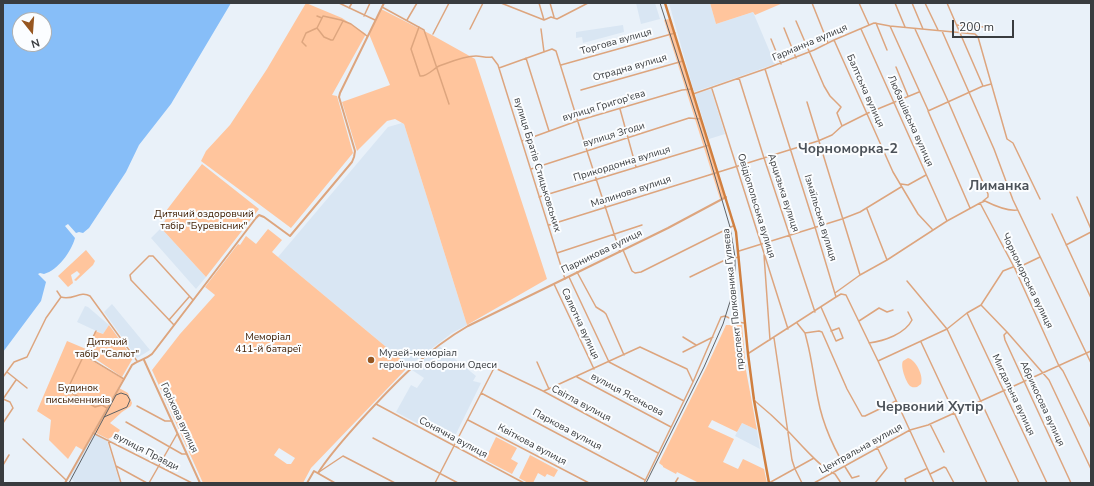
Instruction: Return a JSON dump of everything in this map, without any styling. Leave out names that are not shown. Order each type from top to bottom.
[{"type":"main road","name":"проспект Полковника Гуляєва","points":[[665,3],[735,225],[754,400],[769,483]]},
{"type":"street","points":[[339,3],[375,20]]},
{"type":"street","points":[[349,8],[352,3]]},
{"type":"street","points":[[364,16],[370,3]]},
{"type":"street","points":[[23,439],[66,482],[132,365],[137,361],[144,360],[152,354],[257,216],[259,215],[264,217],[290,236],[352,162],[354,157],[354,147],[339,97],[341,89],[384,3]]},
{"type":"street","points":[[407,20],[416,3]]},
{"type":"street","points":[[433,34],[449,3]]},
{"type":"street","points":[[470,29],[483,3]]},
{"type":"street","points":[[501,3],[544,20],[554,17],[556,19],[588,3]]},
{"type":"street","points":[[539,3],[544,20]]},
{"type":"street","points":[[550,3],[554,17]]},
{"type":"street","points":[[812,3],[828,43]]},
{"type":"street","points":[[859,3],[869,25]]},
{"type":"street","points":[[895,3],[906,28]]},
{"type":"street","points":[[912,3],[923,29]]},
{"type":"street","points":[[926,3],[938,30]]},
{"type":"street","points":[[928,111],[983,86],[947,3]]},
{"type":"street","points":[[382,7],[424,30],[449,104]]},
{"type":"street","points":[[317,16],[343,21],[357,28],[367,36]]},
{"type":"street","points":[[306,46],[302,42],[306,33],[317,28],[322,18]]},
{"type":"street","points":[[317,28],[325,38],[332,40],[343,21]]},
{"type":"street","points":[[796,21],[824,86],[830,96],[841,107],[837,113],[842,126]]},
{"type":"street","points":[[876,24],[887,50]]},
{"type":"street","name":"Гарманна вулиця","points":[[765,69],[796,58],[869,25],[876,24],[976,34],[978,36],[1007,139],[1012,143],[1040,199]]},
{"type":"street","points":[[957,25],[984,27]]},
{"type":"street","points":[[890,26],[970,208]]},
{"type":"street","points":[[419,27],[412,47],[419,74],[423,76],[437,67]]},
{"type":"street","points":[[784,28],[796,58]]},
{"type":"street","name":"Любашівська вулиця","points":[[861,28],[946,220]]},
{"type":"street","points":[[541,29],[544,52]]},
{"type":"street","points":[[915,29],[988,194],[988,197],[980,204]]},
{"type":"street","points":[[941,30],[994,151],[1017,209],[1091,363]]},
{"type":"street","name":"Торгова вулиця","points":[[560,65],[675,33]]},
{"type":"street","points":[[771,39],[781,64]]},
{"type":"street","name":"Балтська вулиця","points":[[834,40],[868,113],[893,172],[918,214],[933,230]]},
{"type":"street","points":[[499,68],[554,49],[620,252]]},
{"type":"street","name":"вулиця Братів Стицьковських","points":[[437,67],[472,57],[492,57],[498,65],[565,279]]},
{"type":"street","points":[[526,58],[549,131]]},
{"type":"street","name":"Отрадна вулиця","points":[[581,90],[683,61]]},
{"type":"street","points":[[896,67],[908,96]]},
{"type":"street","points":[[693,94],[765,69]]},
{"type":"street","name":"Ізмаїльська вулиця","points":[[765,69],[816,227],[836,297]]},
{"type":"street","name":"Арцизька вулиця","points":[[739,78],[815,312]]},
{"type":"street","points":[[984,86],[991,84]]},
{"type":"street","name":"Овідіопольська вулиця","points":[[712,88],[788,329]]},
{"type":"street","name":"вулиця Григор'єва","points":[[522,141],[577,122],[682,90],[692,89]]},
{"type":"street","name":"Малинова вулиця","points":[[549,226],[832,135],[842,126],[868,113],[919,92]]},
{"type":"street","points":[[807,102],[860,275]]},
{"type":"street","points":[[620,109],[636,167]]},
{"type":"street","name":"вулиця Згоди","points":[[531,170],[689,118],[702,119]]},
{"type":"street","name":"Прикордонна вулиця","points":[[539,196],[710,145]]},
{"type":"street","points":[[739,251],[842,219],[867,209],[901,185],[909,185],[926,175]]},
{"type":"street","name":"Парникова вулиця","points":[[318,473],[325,462],[376,404],[411,368],[431,351],[484,318],[620,252],[726,197]]},
{"type":"street","points":[[1077,197],[1091,229]]},
{"type":"street","points":[[836,293],[860,275],[887,260],[946,220],[985,201],[1013,210],[1017,209]]},
{"type":"street","name":"Чорноморська вулиця","points":[[980,204],[1014,268],[1059,366],[1063,371],[1091,428]]},
{"type":"street","points":[[867,209],[887,260]]},
{"type":"street","points":[[1052,214],[1091,298]]},
{"type":"street","points":[[557,253],[642,225]]},
{"type":"street","points":[[623,250],[632,271],[635,273],[641,272],[735,225]]},
{"type":"street","points":[[1066,245],[1091,232]]},
{"type":"street","points":[[763,252],[770,340]]},
{"type":"street","points":[[174,325],[131,280],[130,275],[149,256],[153,256],[192,300]]},
{"type":"street","points":[[690,277],[725,260],[739,257]]},
{"type":"street","points":[[878,361],[948,329],[967,313],[981,304],[1003,271],[1040,257]]},
{"type":"street","points":[[578,272],[596,307],[606,314],[624,355]]},
{"type":"street","points":[[569,277],[609,362],[684,401]]},
{"type":"street","points":[[907,281],[948,329],[980,402],[1019,483]]},
{"type":"street","name":"Салютна вулиця","points":[[554,284],[594,369]]},
{"type":"street","points":[[57,291],[61,297],[68,299],[83,294],[90,296],[137,361]]},
{"type":"street","points":[[748,354],[841,294],[847,296],[934,483]]},
{"type":"street","points":[[3,377],[14,362],[26,357],[46,318],[61,297]]},
{"type":"street","points":[[169,320],[189,297]]},
{"type":"street","name":"Абрикосова вулиця","points":[[981,304],[1049,380],[1091,469]]},
{"type":"street","points":[[821,307],[831,331],[836,341],[843,338],[839,328],[831,331]]},
{"type":"street","points":[[859,321],[879,308],[887,312],[893,310]]},
{"type":"street","points":[[869,343],[882,340],[907,327],[912,320],[908,312]]},
{"type":"street","name":"Мигдальна вулиця","points":[[967,313],[1047,483]]},
{"type":"street","points":[[644,483],[723,316],[745,324]]},
{"type":"street","points":[[797,323],[805,334],[818,400],[828,431],[844,466],[852,478],[859,476]]},
{"type":"street","points":[[96,331],[69,386],[72,393],[95,407],[102,405],[107,408]]},
{"type":"street","points":[[805,334],[820,331],[822,332],[861,416],[865,416],[896,401]]},
{"type":"street","name":"Абрикосова вулиця","points":[[1007,332],[1004,335],[1005,340],[1071,483]]},
{"type":"street","points":[[683,336],[697,345]]},
{"type":"street","points":[[683,352],[713,337]]},
{"type":"street","points":[[774,338],[795,469],[802,483]]},
{"type":"street","points":[[921,342],[987,483]]},
{"type":"street","points":[[544,391],[642,347],[687,369],[693,382]]},
{"type":"street","name":"Центральна вулиця","points":[[814,483],[910,430],[930,424],[1091,351]]},
{"type":"street","points":[[84,355],[124,379]]},
{"type":"street","name":"Горіхова вулиця","points":[[144,360],[200,482]]},
{"type":"street","points":[[537,362],[549,389]]},
{"type":"street","name":"Світла вулиця","points":[[481,392],[493,370],[497,368],[544,391],[658,453]]},
{"type":"street","points":[[6,372],[27,388]]},
{"type":"street","name":"вулиця Ясеньова","points":[[577,377],[671,426]]},
{"type":"street","points":[[3,423],[13,408],[12,404],[3,399],[16,380]]},
{"type":"street","points":[[435,483],[481,392]]},
{"type":"street","name":"Паркова вулиця","points":[[481,392],[646,480]]},
{"type":"street","points":[[754,400],[788,431],[814,458],[831,473],[835,474],[842,483]]},
{"type":"street","name":"Сонячна вулиця","points":[[376,404],[524,483]]},
{"type":"street","points":[[138,406],[165,421],[172,421]]},
{"type":"street","name":"Квіткова вулиця","points":[[468,420],[589,483]]},
{"type":"street","points":[[126,422],[182,454],[187,454]]},
{"type":"street","points":[[930,424],[944,452]]},
{"type":"street","name":"вулиця Правди","points":[[93,433],[192,483]]},
{"type":"street","points":[[116,466],[148,483],[177,434]]},
{"type":"street","points":[[373,438],[458,483]]},
{"type":"street","points":[[108,440],[121,483]]},
{"type":"street","points":[[876,483],[886,468],[877,447]]},
{"type":"street","points":[[3,464],[9,455]]},
{"type":"street","points":[[318,473],[343,456],[395,483]]},
{"type":"street","points":[[769,483],[814,458]]},
{"type":"street","points":[[930,474],[945,467],[954,483]]},
{"type":"street","points":[[906,483],[905,479],[927,468]]},
{"type":"street","points":[[307,483],[314,471],[335,483]]},
{"type":"street","points":[[675,483],[678,478]]},
{"type":"street","points":[[196,483],[200,482]]},
{"type":"shaded area","points":[[636,3],[655,3],[660,19],[641,24]]},
{"type":"shaded area","points":[[669,3],[710,3],[716,24],[753,12],[775,64],[694,92]]},
{"type":"shaded area","points":[[623,25],[624,32],[583,43],[582,37],[576,38],[576,32]]},
{"type":"shaded area","points":[[711,89],[725,134],[709,139],[695,94]]},
{"type":"shaded area","points":[[402,123],[404,124],[467,325],[452,333],[409,366],[278,257],[388,127]]},
{"type":"shaded area","points":[[161,228],[206,277],[196,289],[151,238]]},
{"type":"shaded area","points":[[112,304],[150,350],[137,358],[104,312]]},
{"type":"shaded area","points":[[85,306],[109,325],[103,334],[77,322]]},
{"type":"shaded area","points":[[439,346],[476,376],[473,381],[481,383],[452,442],[396,412],[411,385],[417,388],[424,378],[412,370]]},
{"type":"shaded area","points":[[742,423],[757,430],[760,449],[735,436]]},
{"type":"shaded area","points":[[94,434],[107,441],[120,483],[75,483],[69,476]]},
{"type":"green space","points":[[306,3],[342,18],[366,34],[332,95],[337,96],[353,153],[291,228],[201,161],[206,151],[230,125],[267,69]]},
{"type":"green space","points":[[710,3],[783,3],[755,15],[753,12],[716,24]]},
{"type":"green space","points":[[381,9],[475,59],[547,279],[467,325],[404,124],[395,119],[387,121],[357,151],[342,102],[390,85],[369,34]]},
{"type":"green space","points":[[669,19],[725,197],[720,199],[664,20]]},
{"type":"green space","name":"Дитячий оздоровчий табір \"Буревісник\"","points":[[202,164],[259,209],[206,277],[161,228],[168,215],[166,211]]},
{"type":"green space","name":"Меморіал 411-й батареї","points":[[268,229],[282,240],[272,252],[409,366],[311,468],[303,483],[203,483],[152,370],[180,334],[215,295],[205,287],[238,244],[240,245],[246,236],[256,244]],"holes":[[[279,448],[295,458],[291,464],[287,464],[274,455]]]},
{"type":"green space","points":[[86,250],[95,261],[93,265],[76,281],[74,280],[80,274],[77,271],[71,275],[73,283],[68,287],[58,276]]},
{"type":"green space","name":"Дитячий табір \"Салют\"","points":[[109,325],[133,358],[122,377],[87,353],[95,331],[103,334]]},
{"type":"green space","points":[[726,325],[742,325],[746,370],[757,430],[742,423],[737,432],[712,420],[708,427],[734,439],[723,462],[738,469],[743,459],[764,469],[767,483],[699,483],[677,472],[676,474],[659,463]]},
{"type":"green space","name":"Будинок письменників","points":[[67,341],[86,349],[82,355],[123,379],[83,450],[76,446],[68,459],[49,440],[51,420],[37,411]]},
{"type":"green space","points":[[908,358],[914,362],[920,373],[922,381],[917,387],[910,386],[904,374],[902,363]]},
{"type":"green space","points":[[119,388],[128,393],[132,403],[131,406],[110,423],[120,430],[117,434],[108,439],[94,432]]},
{"type":"green space","points":[[496,437],[517,448],[511,459],[518,463],[512,474],[485,460]]},
{"type":"green space","points":[[530,455],[558,470],[554,477],[547,474],[545,477],[538,473],[533,483],[528,483],[519,478]]},
{"type":"water","points":[[3,3],[231,3],[171,104],[139,145],[126,172],[89,228],[83,233],[76,233],[68,224],[65,226],[75,238],[70,249],[59,265],[49,272],[38,274],[46,282],[41,301],[3,352]]},
{"type":"tram line","points":[[646,483],[704,367],[723,324],[733,292],[735,270],[735,257],[730,227],[706,146],[660,3]]},
{"type":"tram line","points":[[69,483],[116,395],[121,393],[127,395],[130,400],[127,407],[104,417]]},
{"type":"place","name":"Музей-меморіал героїчної оборони Одеси","points":[[371,360]]},
{"type":"district","name":"Чорноморка-2","points":[[848,150]]},
{"type":"district","name":"Лиманка","points":[[999,187]]},
{"type":"district","name":"Червоний Хутір","points":[[930,408]]}]
